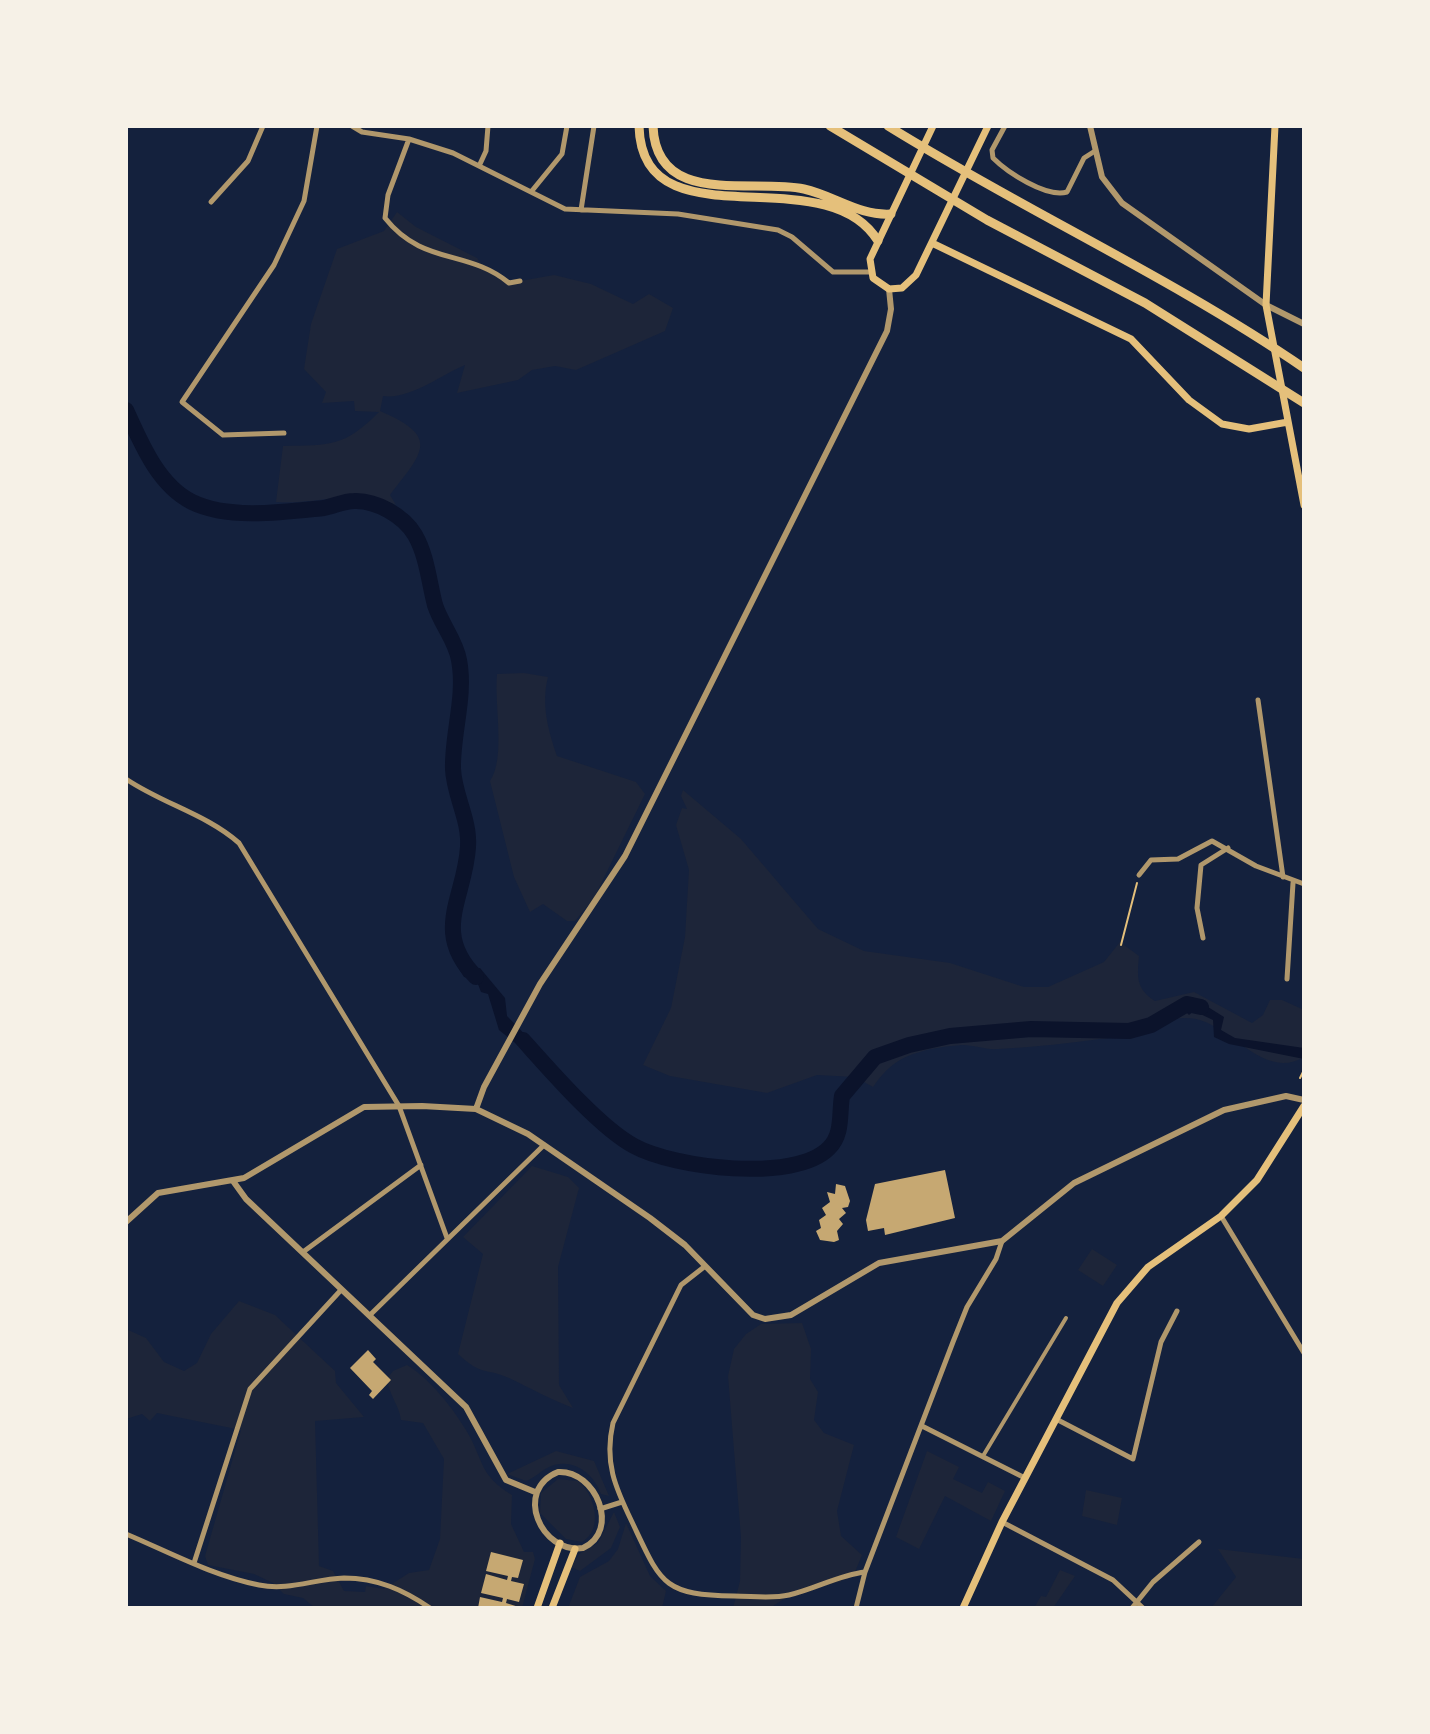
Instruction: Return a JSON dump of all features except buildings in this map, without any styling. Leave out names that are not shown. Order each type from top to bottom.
[{"type":"highway","points":[[639,126],[652,166],[678,188],[700,195],[802,199],[861,222],[878,241]]},
{"type":"highway","points":[[653,126],[653,136],[664,160],[681,176],[694,181],[711,186],[783,185],[832,198],[865,213],[893,211]]},
{"type":"highway","points":[[832,126],[942,195],[1145,303],[1304,403]]},
{"type":"highway","points":[[888,126],[943,160],[1159,276],[1304,368]]},
{"type":"main road","points":[[932,129],[878,241],[870,272],[889,289],[909,283],[932,243],[986,126]]},
{"type":"main road","points":[[1275,126],[1266,305],[1304,505]]},
{"type":"main road","points":[[932,243],[1131,339],[1189,400],[1222,424],[1249,429],[1288,422]]},
{"type":"main road","points":[[963,1608],[1002,1522],[1104,1324],[1132,1283],[1167,1251],[1221,1216],[1266,1169],[1304,1106]]},
{"type":"main road","points":[[537,1608],[560,1543]]},
{"type":"main road","points":[[552,1608],[575,1549]]},
{"type":"street","points":[[211,202],[248,161],[263,126]]},
{"type":"street","points":[[177,409],[274,265],[304,201],[317,126]]},
{"type":"street","points":[[352,126],[362,132],[409,139],[480,164],[559,207],[678,214],[778,230],[792,237],[833,272],[870,272]]},
{"type":"street","points":[[480,164],[486,151],[488,126]]},
{"type":"street","points":[[531,192],[562,154],[567,126]]},
{"type":"street","points":[[581,210],[594,126]]},
{"type":"street","points":[[1005,126],[992,150],[993,158],[1002,167],[1050,192],[1067,192],[1084,158],[1095,151]]},
{"type":"street","points":[[1090,126],[1102,177],[1122,203],[1266,305],[1304,324]]},
{"type":"street","points":[[409,139],[388,195],[385,218],[401,238],[423,249],[496,272],[509,283],[520,281]]},
{"type":"street","points":[[476,1109],[491,1074],[540,984],[625,856],[756,597],[887,331],[891,309],[889,289]]},
{"type":"street","points":[[182,402],[223,435],[284,433]]},
{"type":"street","points":[[1258,700],[1283,878]]},
{"type":"street","points":[[126,779],[154,796],[218,824],[239,843],[399,1106],[447,1238]]},
{"type":"street","points":[[1139,875],[1151,860],[1178,859],[1212,841],[1293,883],[1304,884]]},
{"type":"street","points":[[1203,938],[1197,908],[1201,865],[1228,848]]},
{"type":"street","points":[[1287,979],[1293,883]]},
{"type":"street","points":[[126,1222],[158,1193],[233,1181],[260,1170],[364,1107],[476,1109],[544,1145],[650,1218],[685,1245],[753,1315],[777,1318],[791,1315],[879,1263],[1002,1241],[1074,1183],[1214,1114],[1286,1096],[1304,1100]]},
{"type":"street","points":[[370,1315],[544,1145]]},
{"type":"street","points":[[303,1252],[421,1165]]},
{"type":"street","points":[[233,1181],[246,1199],[466,1407],[506,1480],[535,1492]]},
{"type":"street","points":[[1221,1216],[1304,1353]]},
{"type":"street","points":[[856,1608],[865,1572],[967,1307],[996,1259],[1002,1241]]},
{"type":"street","points":[[704,1267],[681,1285],[613,1423],[608,1463],[622,1502],[651,1562],[661,1579],[681,1592],[778,1596],[865,1572]]},
{"type":"street","points":[[194,1563],[250,1389],[341,1290]]},
{"type":"street","points":[[1056,1419],[1133,1459],[1161,1342],[1177,1311]]},
{"type":"street","points":[[983,1457],[1066,1318]]},
{"type":"street","points":[[922,1426],[1025,1478]]},
{"type":"street","points":[[574,1472],[593,1487],[600,1509],[602,1522],[597,1537],[589,1545],[575,1549],[560,1543],[536,1516],[535,1492],[551,1475],[574,1472]]},
{"type":"street","points":[[600,1509],[622,1502]]},
{"type":"street","points":[[1002,1522],[1113,1580],[1143,1608]]},
{"type":"street","points":[[126,1534],[194,1563],[259,1585],[292,1588],[344,1578],[396,1586],[430,1608]]},
{"type":"street","points":[[1132,1608],[1199,1542]]},
{"type":"path","points":[[1121,945],[1139,875]]},
{"type":"path","points":[[1300,1078],[1304,1070]]},
{"type":"shaded area","points":[[397,212],[416,227],[477,258],[484,268],[509,283],[554,275],[591,284],[633,304],[649,294],[673,308],[665,331],[576,370],[555,366],[532,370],[518,380],[457,393],[465,365],[414,391],[383,396],[380,411],[412,429],[419,438],[417,456],[390,495],[396,505],[367,497],[276,502],[283,446],[336,442],[356,432],[379,412],[355,411],[354,401],[322,403],[326,392],[304,369],[311,324],[337,249],[384,231]]},
{"type":"shaded area","points":[[524,673],[548,677],[546,717],[557,756],[636,782],[645,794],[594,898],[575,921],[567,921],[543,904],[530,912],[514,877],[490,781],[495,771],[498,745],[497,674]]},
{"type":"shaded area","points":[[683,790],[741,839],[818,929],[864,951],[950,963],[1024,987],[1048,987],[1104,962],[1120,942],[1139,956],[1139,982],[1144,992],[1155,1001],[1194,992],[1252,1023],[1263,1015],[1270,1000],[1282,1000],[1302,1009],[1304,1057],[1290,1063],[1276,1062],[1248,1050],[1209,1024],[1184,1018],[1162,1021],[1119,1036],[1081,1042],[998,1049],[962,1045],[930,1049],[898,1061],[873,1087],[855,1077],[817,1075],[767,1093],[670,1076],[643,1065],[671,1008],[685,937],[689,870],[676,825],[682,808],[687,809],[681,796]]},
{"type":"shaded area","points":[[462,960],[471,968],[480,968],[505,998],[507,1016],[541,1051],[535,1059],[499,1030],[488,994],[481,992],[476,979],[464,977],[457,966]]},
{"type":"shaded area","points":[[1192,997],[1224,1017],[1221,1030],[1235,1038],[1304,1048],[1304,1059],[1229,1044],[1214,1037],[1213,1020],[1194,1011],[1189,1015],[1178,1004]]},
{"type":"shaded area","points":[[532,1166],[568,1177],[579,1188],[558,1267],[559,1385],[573,1408],[509,1378],[479,1369],[458,1354],[483,1254],[463,1237]]},
{"type":"shaded area","points":[[1092,1249],[1117,1265],[1103,1286],[1078,1270]]},
{"type":"shaded area","points":[[239,1301],[275,1315],[335,1371],[336,1383],[364,1417],[315,1421],[319,1566],[333,1571],[344,1591],[365,1592],[366,1586],[384,1589],[409,1573],[429,1570],[440,1539],[444,1459],[423,1423],[401,1420],[387,1379],[393,1371],[407,1365],[447,1403],[466,1430],[483,1467],[493,1480],[512,1495],[511,1524],[524,1552],[533,1552],[535,1559],[522,1608],[315,1608],[303,1598],[284,1594],[273,1583],[254,1574],[208,1565],[205,1556],[241,1430],[157,1413],[150,1421],[142,1414],[126,1419],[126,1329],[146,1338],[164,1362],[184,1371],[197,1363],[211,1334]]},
{"type":"shaded area","points":[[802,1323],[811,1349],[810,1379],[818,1392],[814,1420],[824,1433],[854,1445],[837,1511],[841,1536],[862,1555],[855,1572],[840,1582],[796,1591],[770,1608],[733,1608],[740,1581],[741,1537],[728,1376],[734,1349],[746,1334],[761,1324]]},
{"type":"shaded area","points":[[556,1451],[594,1461],[609,1496],[601,1494],[593,1479],[573,1465],[557,1464],[526,1481],[507,1474]]},
{"type":"shaded area","points":[[927,1451],[959,1467],[953,1479],[982,1493],[988,1482],[1005,1491],[991,1521],[945,1496],[919,1549],[896,1537]]},
{"type":"shaded area","points":[[558,1479],[578,1481],[593,1503],[593,1529],[582,1542],[566,1539],[540,1513],[541,1493]]},
{"type":"shaded area","points":[[1086,1490],[1122,1498],[1117,1525],[1082,1516]]},
{"type":"shaded area","points":[[614,1512],[620,1527],[611,1548],[580,1571],[571,1567],[579,1554],[598,1543]]},
{"type":"shaded area","points":[[626,1523],[650,1576],[666,1591],[662,1608],[568,1608],[580,1577],[609,1561],[618,1549]]},
{"type":"shaded area","points":[[1218,1549],[1304,1559],[1304,1608],[1211,1608],[1236,1577]]},
{"type":"shaded area","points":[[1060,1570],[1075,1576],[1053,1608],[1034,1608],[1041,1596],[1046,1597]]},
{"type":"waterway","points":[[126,410],[160,474],[180,495],[192,502],[223,511],[257,513],[324,508],[362,501],[380,506],[397,516],[415,535],[425,560],[435,605],[455,646],[461,674],[453,769],[467,827],[468,847],[453,930],[455,945],[476,977]]},
{"type":"waterway","points":[[523,1040],[591,1112],[634,1146],[652,1154],[704,1166],[763,1169],[790,1166],[812,1159],[829,1148],[838,1130],[842,1096],[875,1057],[950,1036],[1031,1029],[1129,1031],[1151,1025],[1187,1004],[1201,1007]]}]
